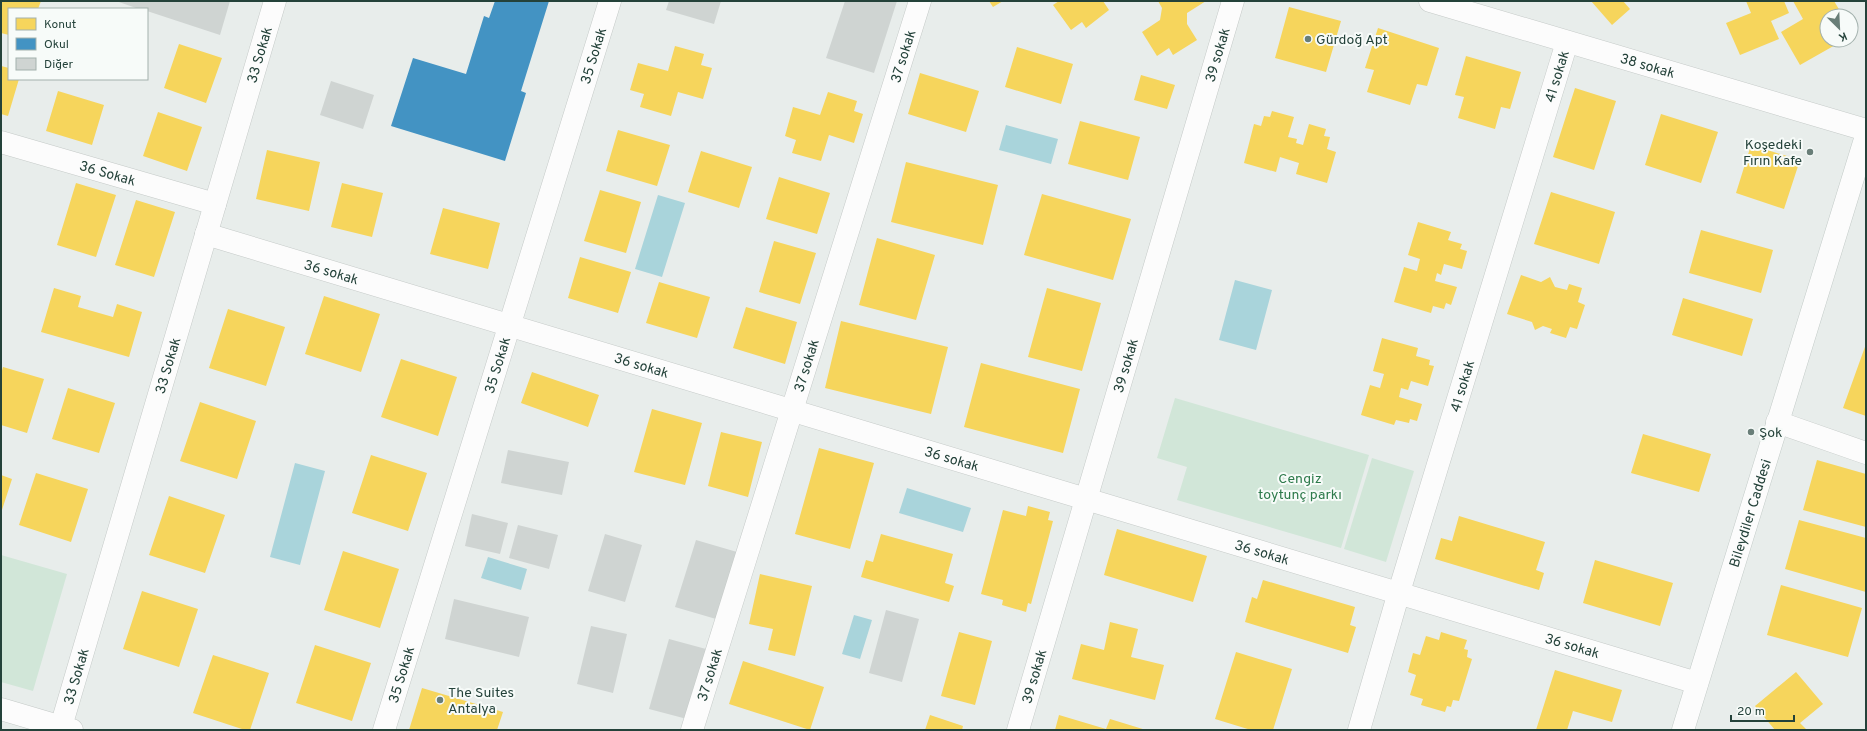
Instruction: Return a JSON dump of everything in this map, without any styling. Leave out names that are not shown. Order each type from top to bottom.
[{"type":"street","name":"33 Sokak","points":[[64,729],[206,234],[275,1]]},
{"type":"street","name":"35 Sokak","points":[[384,730],[610,1]]},
{"type":"street","name":"37 sokak","points":[[692,730],[920,1]]},
{"type":"street","name":"39 sokak","points":[[1018,730],[1233,1]]},
{"type":"street","name":"38 sokak","points":[[1430,1],[1866,130]]},
{"type":"street","name":"41 sokak","points":[[1359,730],[1398,592],[1567,42]]},
{"type":"street","name":"Bileydiler Caddesi","points":[[1683,730],[1866,136]]},
{"type":"street","name":"36 Sokak","points":[[1,142],[215,204]]},
{"type":"street","name":"36 sokak","points":[[206,234],[1697,683]]},
{"type":"street","points":[[1777,422],[1866,453]]},
{"type":"street","points":[[1,709],[64,729]]},
{"type":"green space","name":"Cengiz toytunç parkı","points":[[1175,398],[1369,455],[1341,548],[1177,500],[1187,467],[1157,458]]},
{"type":"green space","points":[[1372,458],[1414,471],[1386,562],[1344,549]]},
{"type":"green space","points":[[1,555],[67,574],[33,691],[1,682]]},
{"type":"water","points":[[1006,125],[1058,139],[1051,164],[999,150]]},
{"type":"water","points":[[658,195],[685,203],[662,277],[635,269]]},
{"type":"water","points":[[1235,280],[1272,290],[1256,350],[1219,340]]},
{"type":"water","points":[[295,463],[325,471],[300,565],[270,557]]},
{"type":"water","points":[[907,488],[971,508],[963,532],[899,513]]},
{"type":"water","points":[[488,557],[527,569],[521,590],[481,578]]},
{"type":"water","points":[[854,615],[872,620],[860,659],[842,654]]},
{"type":"building: Konut","points":[[1,1],[41,1],[38,8],[8,8],[8,35],[1,33]]},
{"type":"building: Konut","points":[[989,1],[1003,1],[993,7]]},
{"type":"building: Konut","points":[[1059,1],[1103,1],[1109,10],[1086,28],[1082,22],[1071,30],[1053,5]]},
{"type":"building: Konut","points":[[1158,1],[1206,1],[1187,13],[1187,24],[1197,40],[1173,55],[1169,48],[1157,56],[1142,32],[1160,20],[1162,8]]},
{"type":"building: Konut","points":[[1591,1],[1623,1],[1630,9],[1612,25]]},
{"type":"building: Konut","points":[[1746,1],[1784,1],[1789,13],[1771,21],[1779,39],[1740,55],[1726,23],[1751,13]]},
{"type":"building: Konut","points":[[1793,1],[1834,1],[1838,8],[1819,8],[1819,48],[1830,48],[1800,65],[1781,32],[1803,19]]},
{"type":"building: Konut","name":"Gürdoğ Apt","points":[[1289,7],[1341,21],[1326,72],[1275,58]]},
{"type":"building: Konut","points":[[1378,28],[1439,48],[1427,86],[1417,84],[1410,105],[1367,92],[1374,70],[1365,68]]},
{"type":"building: Konut","points":[[179,44],[222,58],[206,103],[164,88]]},
{"type":"building: Konut","points":[[675,46],[704,54],[701,65],[712,68],[703,99],[678,92],[671,116],[640,107],[644,94],[630,90],[638,63],[668,71]]},
{"type":"building: Konut","points":[[1017,47],[1073,64],[1061,104],[1005,87]]},
{"type":"building: Konut","points":[[1466,56],[1521,72],[1510,109],[1501,107],[1495,129],[1458,118],[1464,97],[1455,95]]},
{"type":"building: Konut","points":[[1,66],[8,68],[8,80],[19,80],[8,116],[1,114]]},
{"type":"building: Konut","points":[[920,73],[979,91],[966,132],[908,114]]},
{"type":"building: Konut","points":[[1141,75],[1175,85],[1167,109],[1134,100]]},
{"type":"building: Konut","points":[[1575,88],[1616,101],[1594,170],[1553,157]]},
{"type":"building: Konut","points":[[58,91],[104,105],[92,145],[46,131]]},
{"type":"building: Konut","points":[[828,92],[857,101],[854,111],[863,114],[854,143],[829,135],[821,161],[792,153],[796,140],[785,136],[793,107],[820,115]]},
{"type":"building: Konut","points":[[1272,111],[1294,117],[1288,137],[1297,139],[1296,143],[1303,145],[1309,124],[1326,129],[1324,136],[1330,137],[1327,149],[1336,152],[1327,183],[1296,174],[1299,163],[1280,157],[1276,172],[1244,163],[1254,124],[1261,126],[1264,116],[1270,117]]},
{"type":"building: Konut","points":[[158,112],[202,127],[187,171],[143,156]]},
{"type":"building: Konut","points":[[1661,114],[1718,132],[1701,183],[1645,165]]},
{"type":"building: Konut","points":[[1080,121],[1140,137],[1128,180],[1068,164]]},
{"type":"building: Konut","points":[[618,130],[670,145],[657,186],[606,171]]},
{"type":"building: Konut","points":[[1751,145],[1800,160],[1784,209],[1736,193]]},
{"type":"building: Konut","points":[[267,150],[320,162],[309,211],[256,199]]},
{"type":"building: Konut","points":[[701,151],[752,167],[739,208],[688,192]]},
{"type":"building: Konut","points":[[906,162],[998,185],[983,245],[891,222]]},
{"type":"building: Konut","points":[[779,177],[830,193],[817,234],[766,219]]},
{"type":"building: Konut","points":[[76,183],[116,195],[96,257],[57,245]]},
{"type":"building: Konut","points":[[342,183],[383,193],[372,237],[331,227]]},
{"type":"building: Konut","points":[[600,190],[641,202],[626,253],[584,241]]},
{"type":"building: Konut","points":[[1551,192],[1615,212],[1599,264],[1534,244]]},
{"type":"building: Konut","points":[[1042,194],[1131,219],[1113,280],[1024,255]]},
{"type":"building: Konut","points":[[136,200],[175,212],[154,277],[115,265]]},
{"type":"building: Konut","points":[[443,208],[500,223],[488,269],[430,254]]},
{"type":"building: Konut","points":[[1418,222],[1451,232],[1448,240],[1462,244],[1460,249],[1467,251],[1462,269],[1444,264],[1441,275],[1437,273],[1435,281],[1457,287],[1451,305],[1446,303],[1444,309],[1433,306],[1431,313],[1394,302],[1404,267],[1417,271],[1420,259],[1408,255]]},
{"type":"building: Konut","points":[[1701,230],[1773,250],[1761,293],[1689,273]]},
{"type":"building: Konut","points":[[877,238],[935,255],[916,320],[859,305]]},
{"type":"building: Konut","points":[[774,241],[816,253],[800,304],[759,292]]},
{"type":"building: Konut","points":[[580,257],[631,272],[618,313],[568,298]]},
{"type":"building: Konut","points":[[1521,275],[1541,282],[1550,277],[1555,287],[1567,290],[1569,284],[1582,288],[1578,302],[1585,305],[1577,329],[1570,327],[1566,338],[1550,333],[1552,329],[1543,326],[1535,330],[1532,322],[1507,314]]},
{"type":"building: Konut","points":[[659,282],[710,297],[697,338],[646,323]]},
{"type":"building: Konut","points":[[54,288],[81,296],[78,307],[113,317],[117,304],[142,312],[129,357],[41,332]]},
{"type":"building: Konut","points":[[1047,288],[1101,303],[1082,371],[1028,357]]},
{"type":"building: Konut","points":[[324,296],[380,314],[361,372],[305,354]]},
{"type":"building: Konut","points":[[1683,298],[1753,319],[1742,356],[1672,335]]},
{"type":"building: Konut","points":[[746,307],[797,322],[785,364],[733,348]]},
{"type":"building: Konut","points":[[228,309],[285,327],[266,386],[209,368]]},
{"type":"building: Konut","points":[[841,321],[948,347],[931,414],[825,388]]},
{"type":"building: Konut","points":[[1382,338],[1418,348],[1416,356],[1430,360],[1429,365],[1434,366],[1428,386],[1411,381],[1408,390],[1401,388],[1399,397],[1422,404],[1417,421],[1410,419],[1409,423],[1396,420],[1394,425],[1361,415],[1370,385],[1380,388],[1384,374],[1373,371]]},
{"type":"building: Konut","points":[[1866,344],[1866,416],[1843,408]]},
{"type":"building: Konut","points":[[401,359],[457,377],[438,436],[381,417]]},
{"type":"building: Konut","points":[[981,363],[1080,389],[1063,453],[964,427]]},
{"type":"building: Konut","points":[[3,367],[44,379],[27,433],[1,425],[1,374]]},
{"type":"building: Konut","points":[[532,372],[599,395],[588,427],[521,403]]},
{"type":"building: Konut","points":[[68,388],[115,403],[99,453],[52,439]]},
{"type":"building: Konut","points":[[200,402],[256,421],[237,479],[180,461]]},
{"type":"building: Konut","points":[[652,409],[702,423],[685,485],[634,472]]},
{"type":"building: Konut","points":[[721,432],[762,442],[748,497],[708,486]]},
{"type":"building: Konut","points":[[1643,434],[1711,454],[1699,492],[1631,473]]},
{"type":"building: Konut","points":[[819,448],[874,463],[850,549],[795,534]]},
{"type":"building: Konut","points":[[371,455],[427,473],[408,531],[352,513]]},
{"type":"building: Konut","points":[[1817,460],[1866,474],[1866,527],[1803,510]]},
{"type":"building: Konut","points":[[36,473],[88,489],[71,542],[19,525]]},
{"type":"building: Konut","points":[[1,475],[12,479],[1,513]]},
{"type":"building: Konut","points":[[169,496],[225,515],[205,573],[149,555]]},
{"type":"building: Konut","points":[[1028,506],[1050,512],[1048,520],[1053,521],[1031,604],[1028,603],[1026,612],[1002,605],[1003,600],[981,594],[1003,510],[1026,516]]},
{"type":"building: Konut","points":[[1459,516],[1545,542],[1536,570],[1544,573],[1539,590],[1435,559],[1441,538],[1452,541]]},
{"type":"building: Konut","points":[[1799,520],[1866,538],[1866,592],[1785,569]]},
{"type":"building: Konut","points":[[1117,529],[1207,556],[1193,602],[1104,575]]},
{"type":"building: Konut","points":[[881,534],[953,554],[945,583],[954,586],[949,602],[861,577],[866,560],[873,562]]},
{"type":"building: Konut","points":[[343,551],[399,569],[380,628],[324,610]]},
{"type":"building: Konut","points":[[1595,560],[1673,583],[1660,626],[1583,603]]},
{"type":"building: Konut","points":[[760,574],[812,586],[795,656],[768,650],[773,629],[749,624]]},
{"type":"building: Konut","points":[[1263,580],[1355,607],[1350,625],[1356,627],[1348,653],[1245,622],[1252,597],[1257,599]]},
{"type":"building: Konut","points":[[1781,585],[1862,608],[1848,657],[1767,635]]},
{"type":"building: Konut","points":[[142,591],[198,609],[179,667],[123,649]]},
{"type":"building: Konut","points":[[1110,622],[1138,629],[1131,657],[1164,665],[1155,700],[1072,679],[1081,644],[1104,650]]},
{"type":"building: Konut","points":[[959,632],[992,641],[975,705],[941,696]]},
{"type":"building: Konut","points":[[1441,632],[1467,640],[1464,649],[1468,650],[1467,657],[1472,659],[1459,701],[1453,700],[1451,707],[1447,706],[1445,712],[1421,705],[1423,699],[1410,695],[1416,675],[1408,672],[1413,653],[1420,655],[1426,636],[1439,640]]},
{"type":"building: Konut","points":[[315,645],[371,663],[352,721],[296,703]]},
{"type":"building: Konut","points":[[1236,652],[1292,669],[1273,730],[1251,730],[1215,719]]},
{"type":"building: Konut","points":[[213,655],[269,673],[250,730],[245,730],[193,713]]},
{"type":"building: Konut","points":[[743,661],[824,687],[810,730],[729,704]]},
{"type":"building: Konut","points":[[1555,670],[1622,690],[1612,722],[1573,711],[1567,730],[1536,730]]},
{"type":"building: Konut","points":[[1796,672],[1823,704],[1800,723],[1807,730],[1775,730],[1755,706]]},
{"type":"building: Konut","name":"The Suites Antalya","points":[[422,688],[503,712],[497,730],[409,730]]},
{"type":"building: Konut","points":[[930,715],[963,726],[962,730],[925,730]]},
{"type":"building: Konut","points":[[1059,715],[1106,729],[1110,719],[1146,730],[1055,730]]},
{"type":"building: Okul","points":[[495,1],[549,1],[521,91],[526,93],[505,161],[391,126],[413,58],[466,74],[484,16],[489,18]]},
{"type":"building: Diğer","points":[[116,1],[230,1],[220,35],[148,11],[148,8],[136,8]]},
{"type":"building: Diğer","points":[[669,1],[721,1],[714,24],[666,10]]},
{"type":"building: Diğer","points":[[845,1],[897,1],[874,73],[826,58]]},
{"type":"building: Diğer","points":[[331,81],[374,95],[363,129],[320,115]]},
{"type":"building: Diğer","points":[[508,450],[569,462],[562,495],[501,483]]},
{"type":"building: Diğer","points":[[472,514],[508,523],[500,554],[465,546]]},
{"type":"building: Diğer","points":[[518,525],[558,535],[549,569],[509,558]]},
{"type":"building: Diğer","points":[[605,534],[642,545],[625,602],[588,591]]},
{"type":"building: Diğer","points":[[696,540],[737,552],[716,619],[675,607]]},
{"type":"building: Diğer","points":[[454,599],[529,617],[519,657],[445,639]]},
{"type":"building: Diğer","points":[[886,610],[919,619],[902,682],[869,673]]},
{"type":"building: Diğer","points":[[591,626],[627,634],[613,693],[577,684]]},
{"type":"building: Diğer","points":[[669,639],[706,649],[687,719],[649,709]]},
{"type":"place","name":"Gürdoğ Apt","points":[[1308,39]]},
{"type":"place","name":"Koşedeki Fırın Kafe","points":[[1810,152]]},
{"type":"place","name":"Şok","points":[[1751,432]]},
{"type":"place","name":"The Suites Antalya","points":[[440,700]]}]
